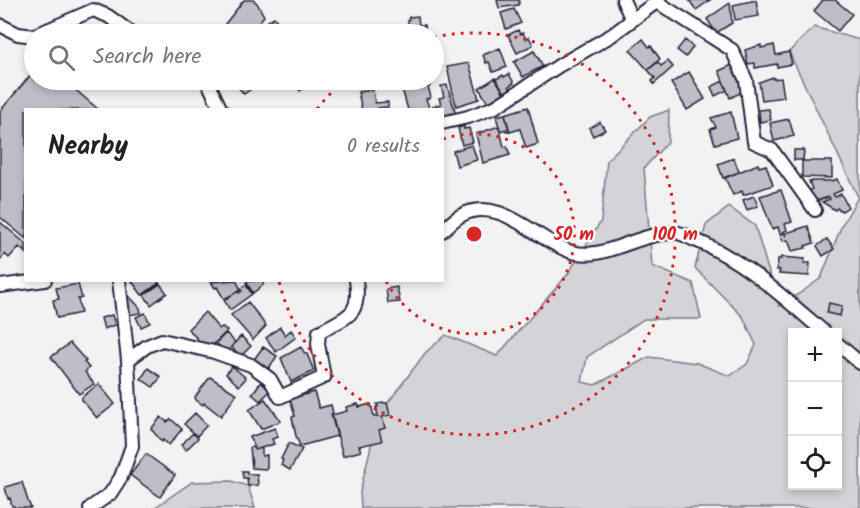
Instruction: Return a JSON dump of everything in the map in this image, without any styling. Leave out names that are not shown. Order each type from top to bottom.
[{"type":"street","points":[[623,0],[632,20]]},
{"type":"street","points":[[444,123],[495,107],[612,35],[658,1],[732,50],[746,80],[754,142],[772,150],[814,210]]},
{"type":"street","points":[[61,24],[93,10],[108,16],[119,24]]},
{"type":"street","points":[[0,25],[18,34],[24,34]]},
{"type":"street","points":[[212,90],[220,108]]},
{"type":"street","points":[[444,229],[460,215],[480,210],[501,214],[524,224],[551,242],[572,252],[591,254],[656,235],[679,233],[719,249],[775,291],[818,328]]},
{"type":"street","points":[[0,286],[30,282]]},
{"type":"street","points":[[90,508],[110,494],[122,477],[132,446],[128,360],[119,282]]},
{"type":"street","points":[[128,360],[147,346],[162,340],[214,352],[251,365],[270,379],[280,397],[324,377],[318,344],[319,332],[352,312],[358,302],[357,282]]},
{"type":"street","points":[[842,348],[860,363]]},
{"type":"shaded area","points":[[814,27],[860,40],[860,508],[361,508],[360,492],[378,416],[426,352],[446,335],[497,356],[568,274],[601,221],[607,160],[650,117],[669,110],[668,142],[644,168],[652,266],[693,283],[701,319],[644,319],[587,357],[582,382],[595,385],[649,357],[697,363],[730,376],[747,364],[756,345],[743,317],[695,268],[706,225],[729,207],[755,226],[779,306],[821,278],[842,225],[858,197],[789,52]]},
{"type":"shaded area","points":[[231,481],[248,486],[255,508],[154,508],[192,482]]},
{"type":"building","points":[[244,0],[253,0],[257,3],[264,16],[257,24],[225,24]]},
{"type":"building","points":[[497,0],[519,0],[519,3],[499,8]]},
{"type":"building","points":[[689,0],[710,0],[696,10]]},
{"type":"building","points":[[756,0],[759,16],[735,20],[733,5]]},
{"type":"building","points":[[823,0],[835,0],[852,14],[838,31],[814,11]]},
{"type":"building","points":[[730,3],[732,23],[716,33],[707,19]]},
{"type":"building","points":[[514,9],[521,23],[506,29],[501,13]]},
{"type":"building","points":[[418,16],[419,24],[408,24],[409,17]]},
{"type":"building","points":[[274,17],[279,24],[264,24]]},
{"type":"building","points":[[518,30],[526,39],[529,37],[533,45],[517,53],[508,35]]},
{"type":"building","points":[[643,39],[660,59],[648,70],[630,50]]},
{"type":"building","points":[[685,40],[693,47],[686,57],[677,50]]},
{"type":"building","points":[[761,45],[761,48],[774,45],[776,55],[789,52],[792,64],[755,68],[755,63],[748,64],[745,50]]},
{"type":"building","points":[[500,48],[507,67],[493,72],[483,55]]},
{"type":"building","points":[[534,51],[543,66],[523,77],[514,62]]},
{"type":"building","points":[[668,61],[673,67],[654,84],[652,81],[655,78],[648,70],[658,62],[661,66]]},
{"type":"building","points":[[469,63],[479,99],[456,106],[447,67]]},
{"type":"building","points":[[732,65],[744,91],[730,98],[719,71]]},
{"type":"building","points":[[689,72],[705,99],[687,110],[671,83]]},
{"type":"building","points":[[509,74],[514,83],[505,93],[496,79]]},
{"type":"building","points":[[773,77],[773,79],[781,78],[784,97],[762,100],[759,82]]},
{"type":"building","points":[[495,78],[504,93],[488,103],[479,88]]},
{"type":"building","points":[[723,81],[727,90],[715,96],[711,87]]},
{"type":"building","points":[[24,83],[24,90],[76,90],[97,108],[24,108],[24,237],[0,217],[0,111]]},
{"type":"building","points":[[447,85],[456,114],[444,117],[444,108],[434,108],[433,106],[441,104],[439,98],[444,97],[442,90]]},
{"type":"building","points":[[373,90],[375,103],[388,102],[388,107],[362,108],[358,92]]},
{"type":"building","points":[[402,90],[429,90],[431,97],[426,99],[429,108],[407,108]]},
{"type":"building","points":[[528,107],[538,144],[526,148],[520,129],[510,132],[505,114]]},
{"type":"building","points":[[769,109],[771,120],[760,122],[759,110]]},
{"type":"building","points":[[731,112],[737,138],[715,144],[710,129],[716,127],[711,118]]},
{"type":"building","points":[[505,114],[509,131],[506,129],[500,131],[496,116]]},
{"type":"building","points":[[789,119],[794,136],[774,141],[770,123]]},
{"type":"building","points":[[600,122],[605,130],[593,136],[589,128]]},
{"type":"building","points":[[464,126],[464,129],[469,128],[473,142],[462,145],[458,128]]},
{"type":"building","points":[[499,126],[504,147],[507,146],[510,155],[483,163],[476,134]]},
{"type":"building","points":[[472,145],[477,160],[457,166],[453,151]]},
{"type":"building","points":[[794,150],[804,150],[803,160],[794,160]]},
{"type":"building","points":[[734,158],[739,172],[723,178],[718,164]]},
{"type":"building","points":[[802,161],[832,161],[832,178],[802,177]]},
{"type":"building","points":[[758,164],[759,167],[766,165],[773,185],[743,195],[742,191],[733,195],[725,178]]},
{"type":"building","points":[[837,179],[842,190],[833,194],[835,197],[841,194],[848,207],[842,211],[837,208],[835,210],[822,202],[830,199],[829,197],[816,201],[809,191],[812,189],[809,181]]},
{"type":"building","points":[[781,190],[792,222],[785,224],[787,230],[780,234],[778,227],[772,229],[760,196]]},
{"type":"building","points":[[754,196],[758,206],[747,210],[743,200]]},
{"type":"building","points":[[0,222],[24,242],[24,251],[19,247],[9,258],[5,254],[0,260]]},
{"type":"building","points":[[808,226],[814,243],[805,246],[806,248],[792,251],[788,240],[783,241],[780,234],[784,233],[786,236],[786,233]]},
{"type":"building","points":[[827,239],[834,249],[823,256],[817,246]]},
{"type":"building","points":[[781,257],[805,259],[804,263],[810,263],[809,276],[779,274],[778,259]]},
{"type":"building","points":[[132,282],[158,282],[159,283],[142,295]]},
{"type":"building","points":[[211,282],[237,282],[241,290],[224,299],[217,287],[215,288]]},
{"type":"building","points":[[246,282],[264,282],[263,285],[253,293]]},
{"type":"building","points":[[78,284],[82,298],[78,299],[81,313],[57,318],[53,300],[59,299],[56,288]]},
{"type":"building","points":[[160,284],[167,293],[151,305],[144,295]]},
{"type":"building","points":[[246,285],[252,294],[230,310],[224,300],[242,291],[240,289]]},
{"type":"building","points":[[397,287],[400,302],[388,303],[386,289]]},
{"type":"building","points":[[127,297],[130,297],[140,308],[141,313],[128,315]]},
{"type":"building","points":[[248,302],[266,326],[253,340],[231,315]]},
{"type":"building","points":[[829,303],[842,306],[840,316],[827,313]]},
{"type":"building","points":[[205,312],[219,329],[222,327],[227,331],[211,347],[204,346],[188,329]]},
{"type":"building","points":[[145,313],[150,323],[141,327],[136,317]]},
{"type":"building","points":[[112,315],[115,325],[104,329],[101,318]]},
{"type":"building","points":[[280,327],[285,335],[291,330],[296,337],[276,352],[266,338]]},
{"type":"building","points":[[226,333],[235,342],[227,353],[216,343]]},
{"type":"building","points":[[241,336],[251,346],[241,356],[231,347]]},
{"type":"building","points":[[70,343],[86,361],[84,362],[89,368],[85,372],[94,384],[79,394],[51,357]]},
{"type":"building","points":[[263,347],[277,356],[267,371],[252,362]]},
{"type":"building","points":[[301,347],[307,354],[314,371],[291,382],[281,358]]},
{"type":"building","points":[[232,366],[246,378],[239,386],[226,374]]},
{"type":"building","points":[[148,368],[161,377],[153,387],[141,379]]},
{"type":"building","points":[[210,377],[237,394],[221,416],[196,400],[195,397]]},
{"type":"building","points":[[261,382],[270,391],[260,401],[252,394]]},
{"type":"building","points":[[99,384],[115,404],[97,418],[82,397]]},
{"type":"building","points":[[314,392],[319,408],[331,405],[337,436],[300,446],[296,436],[292,417],[295,416],[290,399]]},
{"type":"building","points":[[265,399],[281,421],[261,429],[249,410]]},
{"type":"building","points":[[387,403],[390,415],[382,417],[385,428],[379,430],[382,441],[359,446],[361,451],[343,456],[332,415],[347,411],[346,407],[371,404],[374,417],[378,416],[377,404]]},
{"type":"building","points":[[195,413],[207,425],[197,436],[184,424]]},
{"type":"building","points":[[161,417],[167,422],[171,419],[182,429],[169,445],[163,440],[162,442],[151,429]]},
{"type":"building","points":[[275,428],[278,437],[272,439],[274,444],[255,450],[250,437]]},
{"type":"building","points":[[193,433],[198,438],[186,450],[181,445]]},
{"type":"building","points":[[289,443],[302,449],[290,470],[281,465],[283,460],[281,459]]},
{"type":"building","points":[[250,447],[255,450],[262,448],[262,456],[267,455],[266,469],[252,468]]},
{"type":"building","points":[[146,454],[175,475],[160,497],[130,475]]},
{"type":"building","points":[[242,471],[247,471],[247,474],[257,474],[258,485],[248,486],[247,478],[243,478]]},
{"type":"building","points":[[22,482],[31,508],[15,508],[10,498],[8,499],[5,487]]}]
